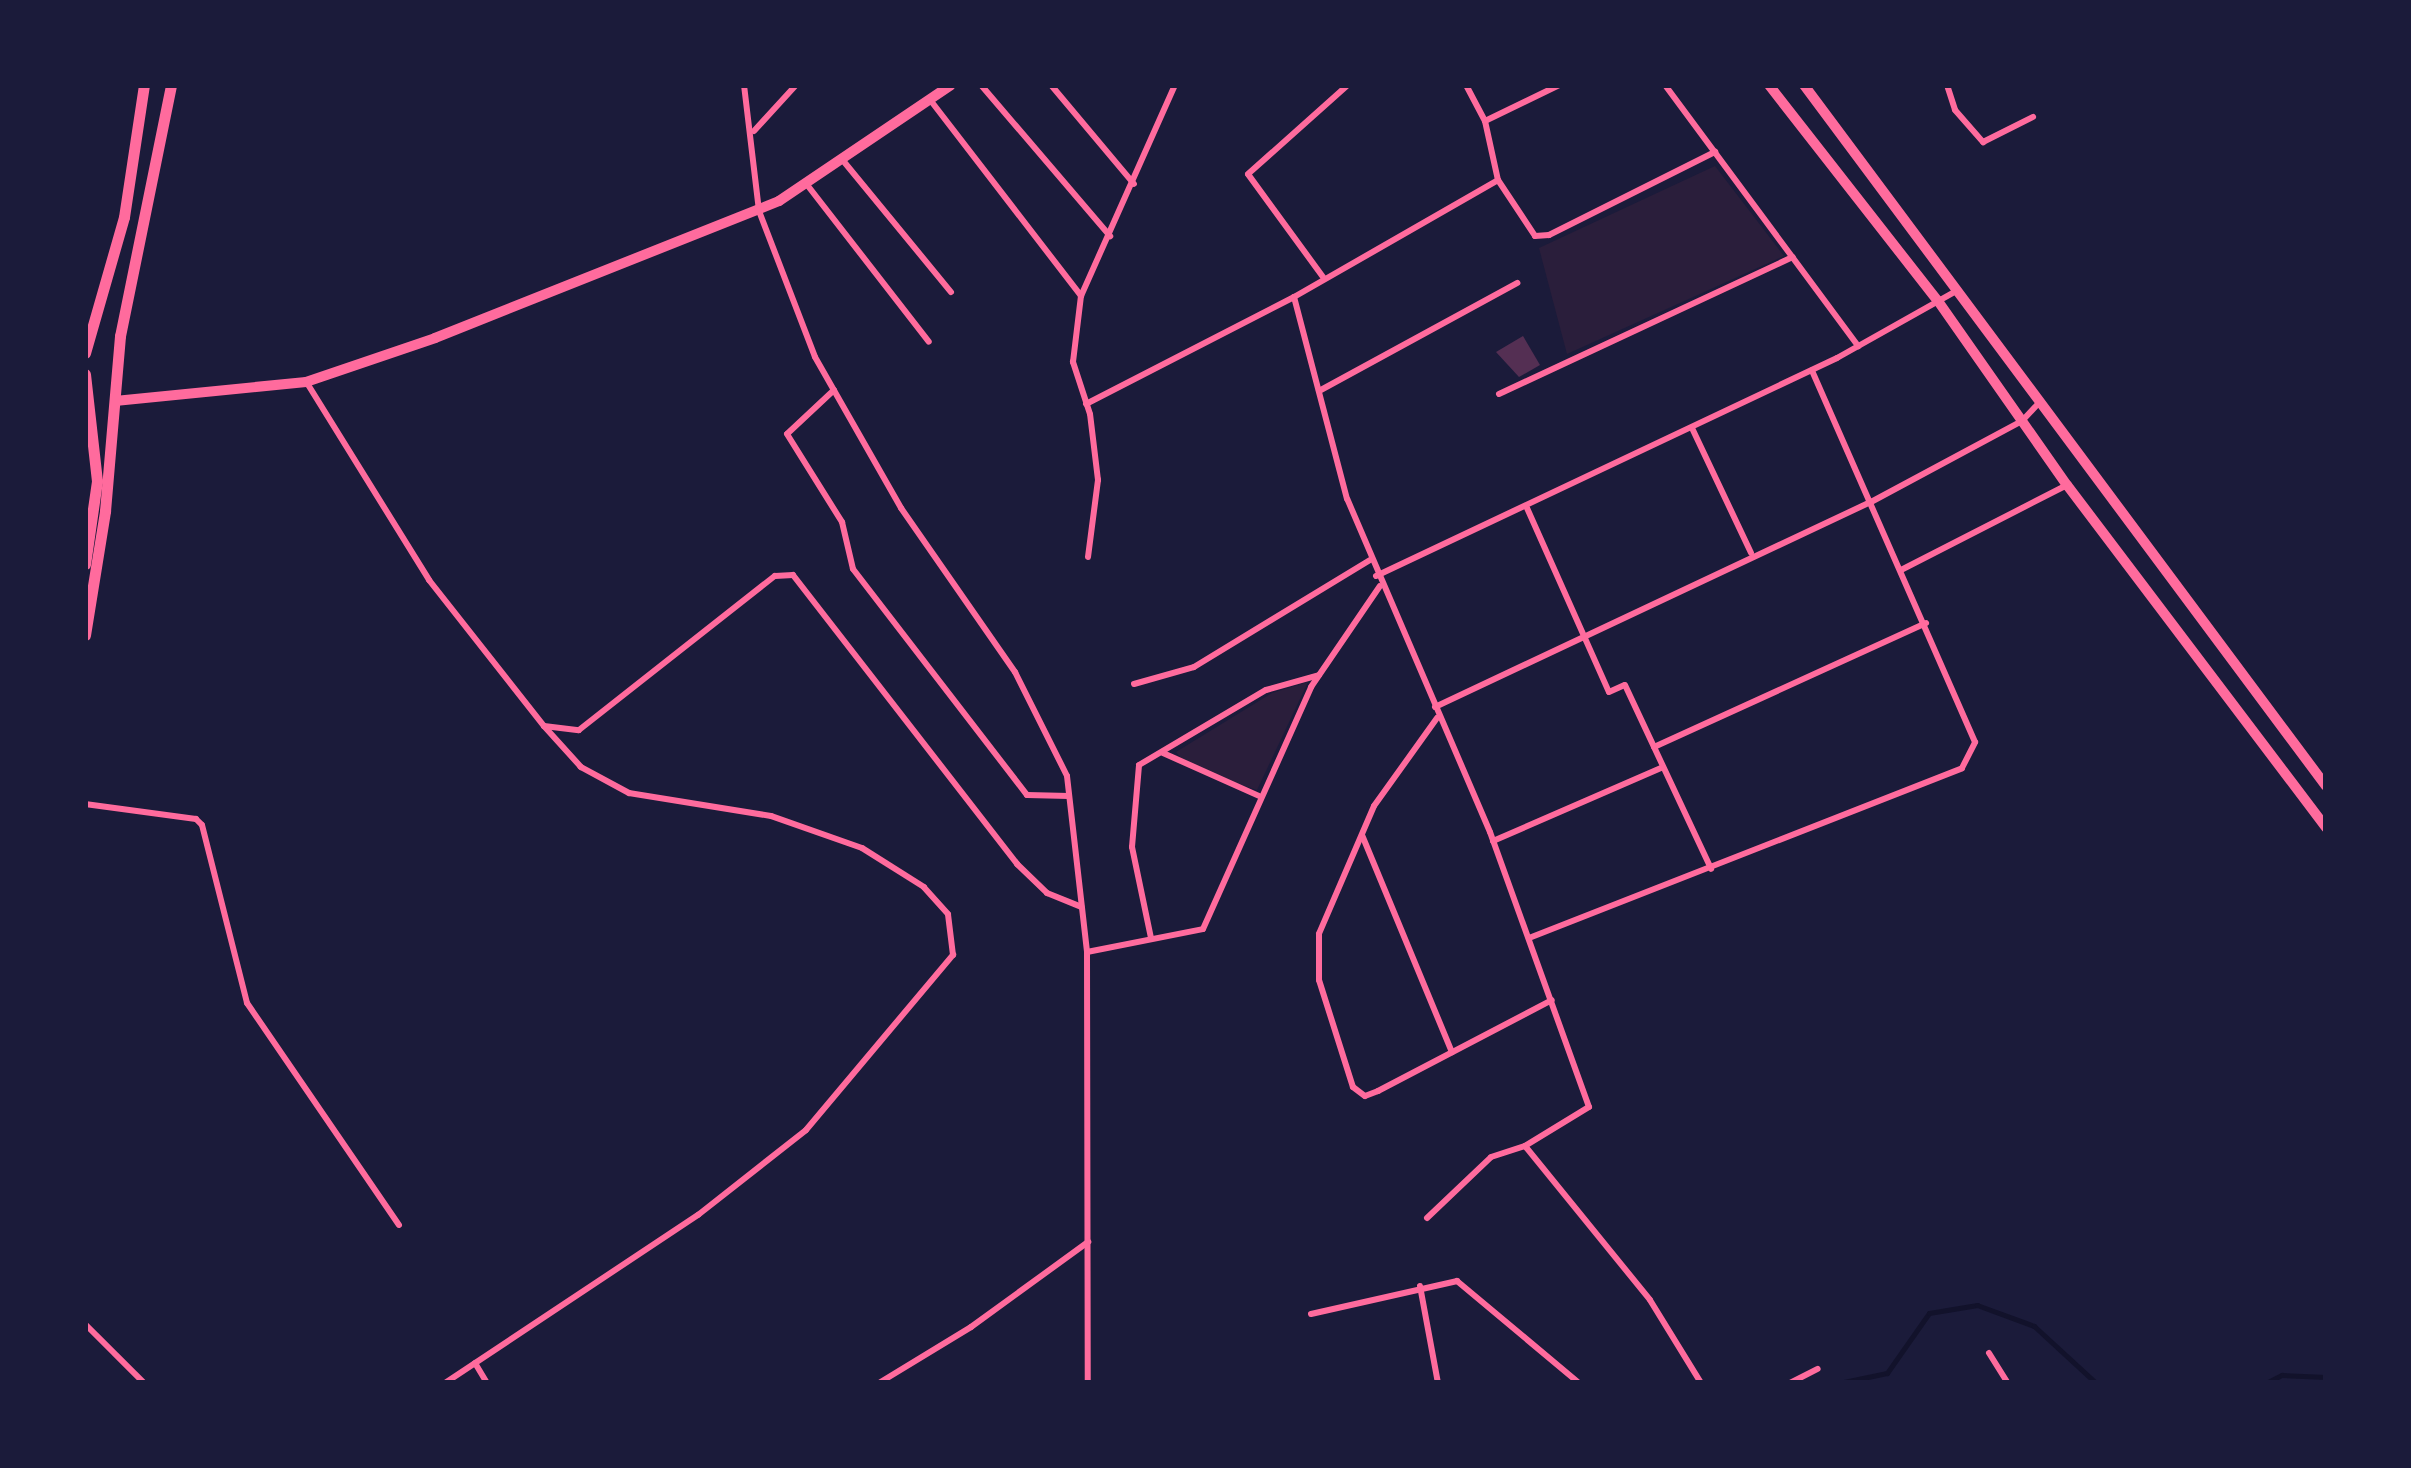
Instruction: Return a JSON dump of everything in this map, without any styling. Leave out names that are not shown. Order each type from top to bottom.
[{"type":"main road","points":[[85,354],[117,249],[144,85]]},
{"type":"main road","points":[[85,635],[116,402],[120,336],[171,85]]},
{"type":"main road","points":[[116,402],[306,382],[759,211],[845,162],[951,85]]},
{"type":"main road","points":[[1769,85],[1938,301],[2067,486],[2326,828]]},
{"type":"main road","points":[[1804,85],[2326,786]]},
{"type":"main road","points":[[85,374],[98,481],[85,564]]},
{"type":"street","points":[[744,85],[754,130],[759,211],[834,390],[902,508],[1016,672],[1067,776],[1087,952],[1088,1383]]},
{"type":"street","points":[[754,130],[796,85]]},
{"type":"street","points":[[981,85],[1110,236]]},
{"type":"street","points":[[1051,85],[1134,185]]},
{"type":"street","points":[[1088,557],[1098,480],[1086,404],[1074,362],[1082,296],[1134,185],[1174,85]]},
{"type":"street","points":[[1323,277],[1248,174],[1348,85]]},
{"type":"street","points":[[1466,85],[1485,121],[1498,180],[1528,233],[1542,237],[1715,152]]},
{"type":"street","points":[[1485,121],[1560,85]]},
{"type":"street","points":[[1664,85],[1858,346]]},
{"type":"street","points":[[1946,85],[1955,110],[1982,142],[2033,117]]},
{"type":"street","points":[[932,102],[1082,296]]},
{"type":"street","points":[[845,162],[951,292]]},
{"type":"street","points":[[1086,404],[1294,297],[1498,180]]},
{"type":"street","points":[[808,186],[929,342]]},
{"type":"street","points":[[1499,394],[1793,257]]},
{"type":"street","points":[[1319,391],[1518,283]]},
{"type":"street","points":[[1376,576],[1527,508],[1812,370],[1959,290]]},
{"type":"street","points":[[1294,297],[1370,560],[1493,841],[1589,1107],[1525,1146],[1491,1157],[1426,1218]]},
{"type":"street","points":[[1529,938],[1962,768],[1975,742],[1969,717],[1812,370]]},
{"type":"street","points":[[306,382],[429,580],[581,767],[629,793],[771,816],[862,848],[924,887],[948,914],[953,955],[806,1130],[698,1214],[445,1383]]},
{"type":"street","points":[[834,390],[787,434],[842,522],[854,569],[1027,795],[1069,796]]},
{"type":"street","points":[[1435,707],[1751,552],[1870,502],[2022,422],[2040,402]]},
{"type":"street","points":[[1692,428],[1751,552]]},
{"type":"street","points":[[1901,570],[2067,486]]},
{"type":"street","points":[[1527,508],[1609,692],[1625,685],[1711,869]]},
{"type":"street","points":[[1134,684],[1194,668],[1370,560]]},
{"type":"street","points":[[544,726],[579,730],[775,576],[793,574],[1016,864],[1047,893],[1082,907]]},
{"type":"street","points":[[1087,952],[1203,929],[1259,796],[1319,675],[1380,586]]},
{"type":"street","points":[[1654,747],[1926,623]]},
{"type":"street","points":[[1151,938],[1132,822],[1136,772],[1266,690],[1319,675]]},
{"type":"street","points":[[1436,718],[1392,775],[1319,934],[1316,962],[1353,1087],[1365,1096],[1552,1000]]},
{"type":"street","points":[[1163,753],[1259,796]]},
{"type":"street","points":[[1493,841],[1663,767]]},
{"type":"street","points":[[85,804],[196,818],[202,826],[247,1004],[399,1226]]},
{"type":"street","points":[[1362,834],[1452,1052]]},
{"type":"street","points":[[1525,1146],[1650,1300],[1700,1383]]},
{"type":"street","points":[[879,1383],[971,1327],[1088,1242]]},
{"type":"street","points":[[1311,1314],[1457,1280],[1468,1285],[1579,1383]]},
{"type":"street","points":[[1420,1286],[1438,1383]]},
{"type":"street","points":[[85,1324],[144,1383]]},
{"type":"street","points":[[1988,1354],[2008,1383]]},
{"type":"street","points":[[474,1364],[486,1383]]},
{"type":"street","points":[[1790,1383],[1818,1369]]},
{"type":"shaded area","points":[[1715,166],[1784,256],[1567,354],[1539,248]]},
{"type":"shaded area","points":[[1308,682],[1257,790],[1189,768],[1176,752],[1272,693]]},
{"type":"building","points":[[1523,336],[1540,365],[1519,377],[1496,352]]},
{"type":"waterway","points":[[1839,1383],[1887,1373],[1929,1313],[1977,1305],[2034,1326],[2096,1383]]},
{"type":"waterway","points":[[2266,1383],[2282,1375],[2326,1377]]}]
